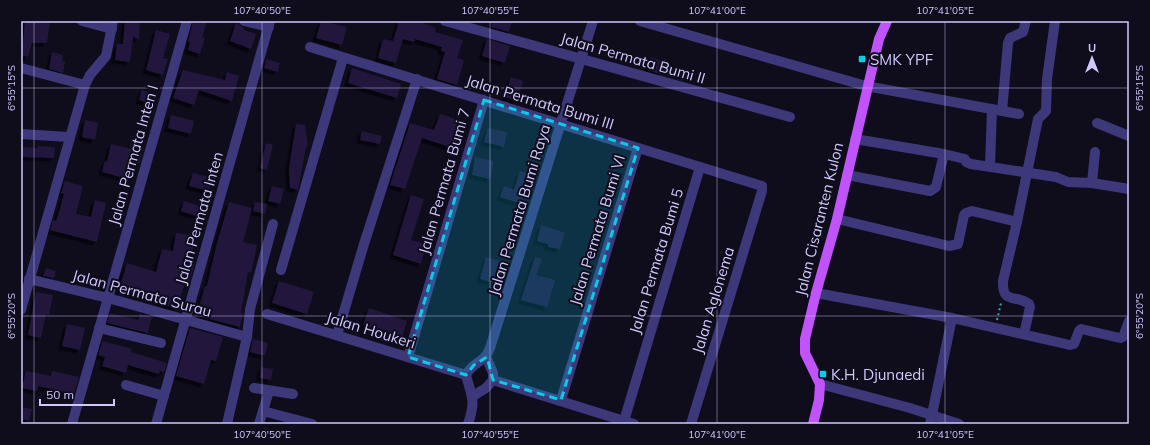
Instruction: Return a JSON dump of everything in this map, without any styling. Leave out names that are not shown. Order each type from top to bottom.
[{"type":"main road","name":"Jalan Cisaranten Kulon","points":[[820,384],[805,353],[804,345],[816,293],[837,219],[866,86],[879,39],[887,21]]},
{"type":"main road","points":[[813,424],[819,400],[820,384]]},
{"type":"street","points":[[21,310],[24,289],[29,279],[85,85],[90,75],[106,56],[113,25],[82,21]]},
{"type":"street","name":"Jalan Permata Inten I","points":[[72,424],[187,21]]},
{"type":"street","points":[[244,21],[269,24]]},
{"type":"street","name":"Jalan Permata Bumi II","points":[[445,21],[790,117]]},
{"type":"street","name":"Jalan Permata Bumi Raya","points":[[486,358],[593,21]]},
{"type":"street","points":[[640,21],[866,86],[1019,114]]},
{"type":"street","points":[[990,166],[1008,43],[1010,38],[1022,32],[1026,21]]},
{"type":"street","points":[[1024,334],[1030,307],[1029,304],[1008,298],[1004,294],[1003,281],[1028,173],[1038,119],[1046,111],[1047,79],[1055,21]]},
{"type":"street","name":"Jalan Permata Inten","points":[[156,424],[269,24]]},
{"type":"street","name":"Jalan Permata Bumi III","points":[[310,47],[762,186]]},
{"type":"street","points":[[281,270],[343,58]]},
{"type":"street","points":[[21,68],[85,85]]},
{"type":"street","points":[[337,335],[364,244],[417,79]]},
{"type":"street","name":"Jalan Permata Bumi 7","points":[[408,356],[484,100]]},
{"type":"street","points":[[1097,123],[1129,136]]},
{"type":"street","points":[[21,134],[69,137]]},
{"type":"street","points":[[855,139],[944,154],[965,159],[966,162],[971,164],[1056,177],[1068,182],[1092,183],[1129,189]]},
{"type":"street","name":"Jalan Permata Bumi VI","points":[[561,400],[638,148]]},
{"type":"street","points":[[1092,183],[1095,152]]},
{"type":"street","points":[[847,175],[930,191],[936,187],[944,154]]},
{"type":"street","name":"Jalan Permata Bumi 5","points":[[624,421],[700,167]]},
{"type":"street","name":"Jalan Aglonema","points":[[691,424],[762,191],[762,186]]},
{"type":"street","points":[[837,219],[949,246],[958,244],[964,215],[966,213],[972,211],[1017,222]]},
{"type":"street","points":[[227,424],[247,338],[250,309],[273,224]]},
{"type":"street","name":"Jalan Permata Surau","points":[[29,279],[108,298],[247,338]]},
{"type":"street","points":[[816,293],[952,318],[1072,345],[1082,329],[1116,339],[1123,337],[1129,321]]},
{"type":"street","name":"Jalan Houkeri","points":[[267,314],[466,375]]},
{"type":"street","points":[[931,420],[952,318]]},
{"type":"street","points":[[100,328],[161,343]]},
{"type":"street","points":[[468,424],[472,411],[473,396],[466,375],[474,365],[486,358],[493,373],[493,380],[486,388],[473,396]]},
{"type":"street","points":[[493,380],[634,424]]},
{"type":"street","points":[[820,384],[931,420],[959,424]]},
{"type":"street","points":[[126,385],[164,396]]},
{"type":"street","points":[[254,388],[293,394]]},
{"type":"street","points":[[259,424],[269,391]]},
{"type":"street","points":[[263,410],[312,424]]},
{"type":"path","points":[[995,328],[1004,294]]},
{"type":"highlighted area","points":[[484,100],[638,148],[561,400],[493,380],[487,357],[474,365],[466,375],[408,357]]},
{"type":"building","points":[[25,21],[50,21],[47,43],[32,43],[28,57],[21,55],[21,42],[23,43]]},
{"type":"building","points":[[125,21],[140,21],[139,39],[133,37],[130,62],[115,60],[117,44],[123,44]]},
{"type":"building","points":[[193,21],[207,21],[202,38],[205,38],[200,54],[188,50],[190,42],[188,41]]},
{"type":"building","points":[[321,21],[347,27],[342,45],[316,38]]},
{"type":"building","points":[[399,21],[420,22],[436,28],[435,32],[463,40],[457,58],[464,60],[457,85],[437,79],[445,52],[441,51],[442,47],[415,39],[414,42],[403,39],[396,63],[378,58],[383,39],[393,41]]},
{"type":"building","points":[[493,21],[512,21],[509,32],[491,27]]},
{"type":"building","points":[[236,23],[244,28],[244,30],[256,34],[251,49],[230,41]]},
{"type":"building","points":[[156,30],[170,34],[163,58],[168,59],[163,75],[146,70]]},
{"type":"building","points":[[487,39],[510,46],[505,63],[482,56]]},
{"type":"building","points":[[52,52],[63,55],[62,61],[65,62],[63,73],[49,69]]},
{"type":"building","points":[[651,57],[664,62],[660,74],[647,70]]},
{"type":"building","points":[[266,59],[280,63],[278,72],[264,68]]},
{"type":"building","points":[[352,68],[401,84],[397,98],[348,83]]},
{"type":"building","points":[[183,70],[225,80],[227,72],[239,76],[232,101],[199,90],[194,105],[173,98]]},
{"type":"building","points":[[511,77],[523,81],[517,101],[505,97]]},
{"type":"building","points":[[142,90],[153,94],[150,104],[139,100]]},
{"type":"building","points":[[440,114],[462,121],[453,148],[422,138],[405,189],[390,185],[410,123],[434,130]]},
{"type":"building","points":[[171,115],[194,121],[191,134],[168,128]]},
{"type":"building","points":[[85,120],[98,123],[95,140],[82,137]]},
{"type":"building","points":[[296,124],[305,125],[308,147],[306,147],[298,190],[290,188],[289,168]]},
{"type":"building","points":[[488,128],[507,132],[504,147],[484,142]]},
{"type":"building","points":[[362,131],[382,136],[380,144],[360,140]]},
{"type":"building","points":[[266,143],[273,145],[267,170],[260,168]]},
{"type":"building","points":[[111,144],[142,152],[140,163],[136,163],[131,180],[102,172],[105,161],[107,162]]},
{"type":"building","points":[[38,146],[55,147],[54,158],[21,157],[21,147],[38,148]]},
{"type":"building","points":[[475,157],[494,161],[490,179],[472,175]]},
{"type":"building","points":[[520,171],[528,174],[519,203],[500,197],[504,186],[514,190]]},
{"type":"building","points":[[193,173],[212,178],[209,191],[189,186]]},
{"type":"building","points":[[65,181],[83,186],[76,214],[91,217],[95,200],[106,203],[97,242],[50,230],[53,220],[56,221],[60,209],[64,194],[61,193]]},
{"type":"building","points":[[272,186],[284,189],[280,204],[268,201]]},
{"type":"building","points":[[411,195],[424,199],[411,240],[427,244],[421,264],[393,255]]},
{"type":"building","points":[[184,201],[205,208],[202,218],[181,211]]},
{"type":"building","points":[[229,202],[252,208],[243,242],[257,245],[251,273],[248,272],[240,327],[194,315],[197,303],[200,304],[205,286],[207,286],[217,243]]},
{"type":"building","points":[[255,202],[267,204],[265,214],[253,211]]},
{"type":"building","points":[[541,225],[565,233],[560,249],[548,247],[548,244],[537,241]]},
{"type":"building","points":[[176,233],[195,236],[191,260],[195,261],[189,285],[185,284],[176,309],[146,296],[145,297],[119,289],[127,263],[156,272],[162,249],[173,251]]},
{"type":"building","points":[[486,257],[504,262],[498,284],[480,279]]},
{"type":"building","points":[[535,257],[542,259],[536,275],[555,280],[547,307],[521,300]]},
{"type":"building","points":[[46,268],[56,271],[54,278],[43,276]]},
{"type":"building","points":[[279,281],[314,292],[307,314],[272,303]]},
{"type":"building","points":[[36,292],[53,295],[49,315],[46,314],[41,338],[28,335]]},
{"type":"building","points":[[369,308],[407,321],[402,338],[363,325]]},
{"type":"building","points":[[110,313],[138,320],[140,314],[152,317],[148,333],[107,323]]},
{"type":"building","points":[[67,324],[85,328],[80,350],[62,346]]},
{"type":"building","points":[[190,328],[223,337],[216,361],[211,360],[204,384],[176,376]]},
{"type":"building","points":[[253,339],[268,343],[265,356],[250,352]]},
{"type":"building","points":[[103,341],[132,349],[131,352],[167,363],[164,372],[160,371],[159,374],[128,365],[126,373],[102,366],[105,357],[98,355]]},
{"type":"building","points":[[261,367],[273,369],[271,380],[260,378]]},
{"type":"building","points":[[26,371],[51,376],[52,371],[79,377],[74,394],[38,386],[37,391],[22,388]]},
{"type":"building","points":[[21,407],[32,409],[29,421],[21,419]]},
{"type":"place","name":"SMK YPF","points":[[862,59]]},
{"type":"place","name":"K.H. Djunaedi","points":[[823,374]]}]
